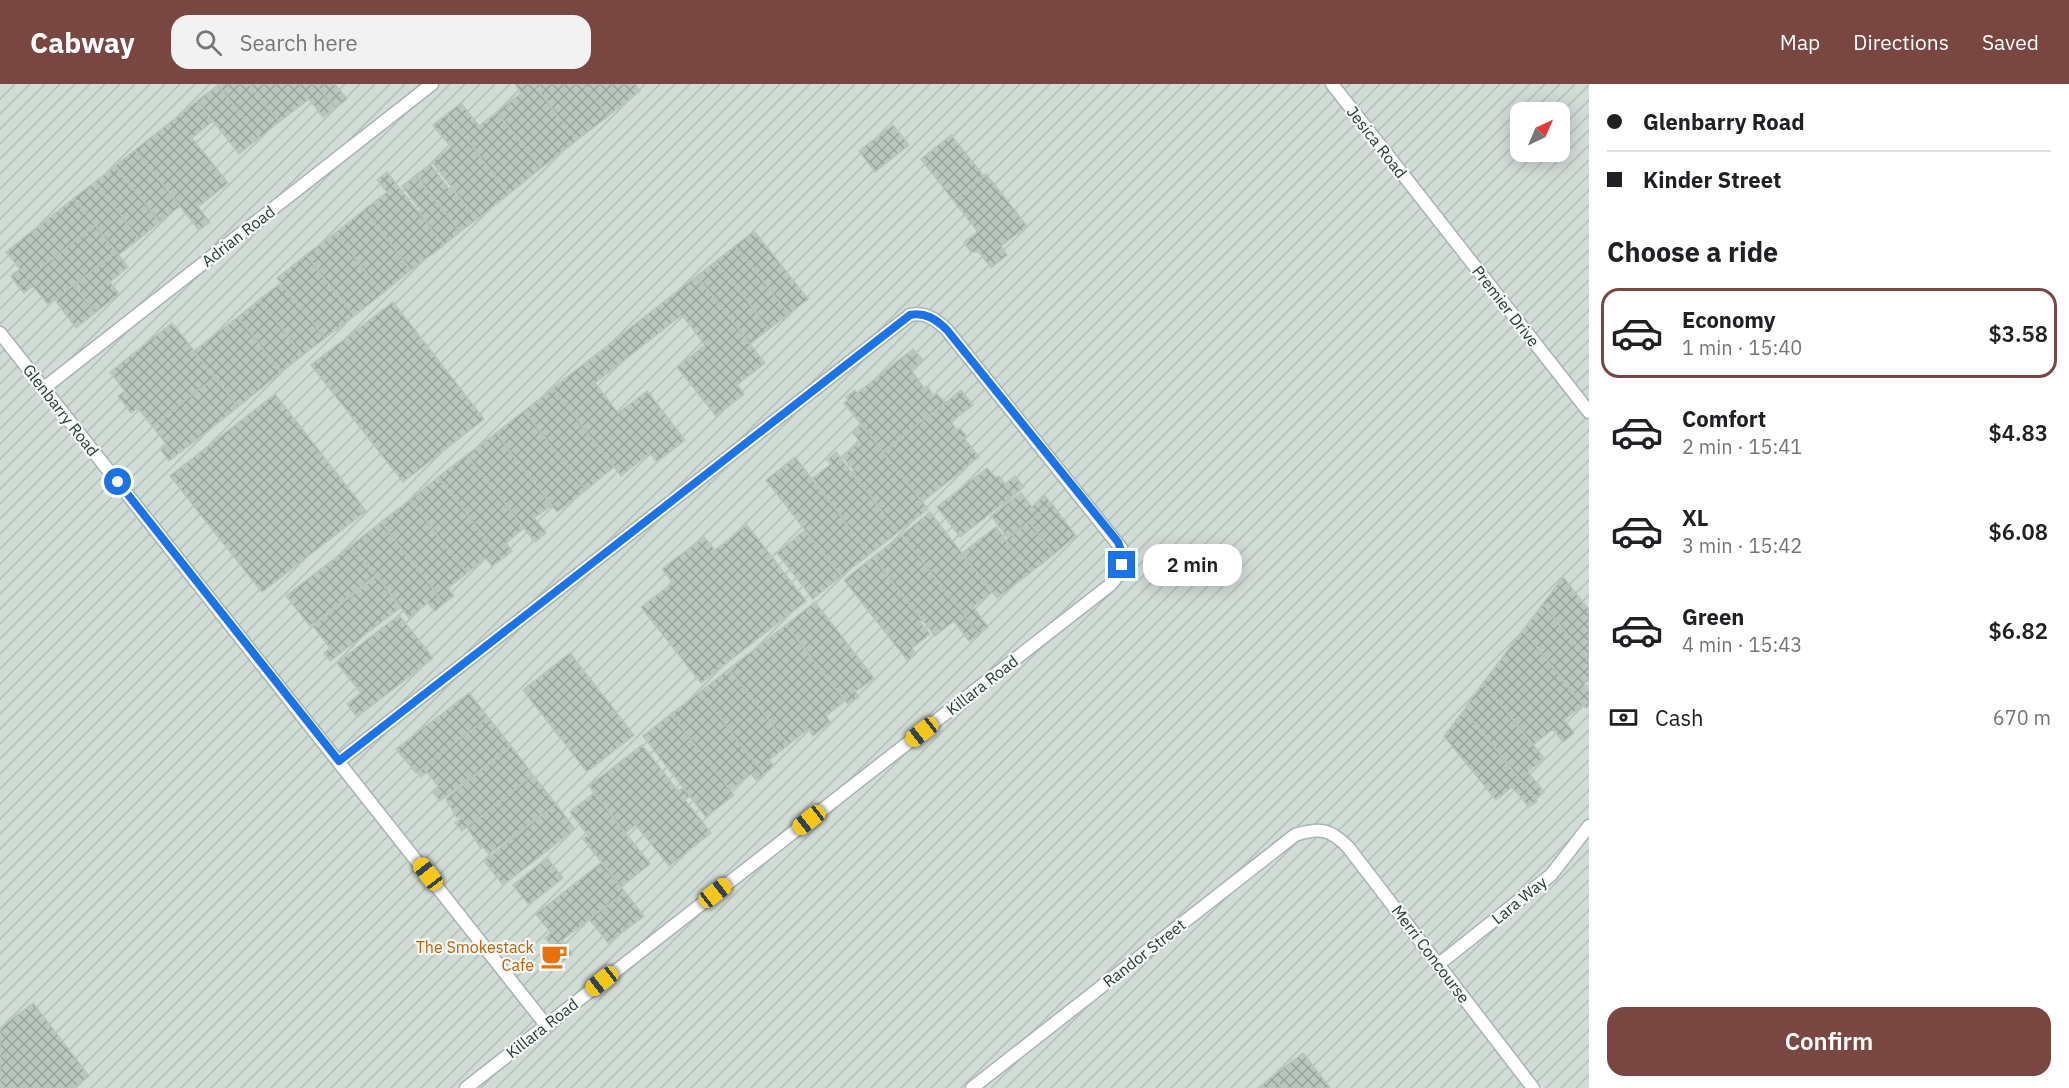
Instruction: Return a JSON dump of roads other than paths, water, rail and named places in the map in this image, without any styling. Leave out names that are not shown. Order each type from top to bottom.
[{"type":"street","name":"Adrian Road","points":[[44,388],[432,84]]},
{"type":"street","name":"Jesica Road","points":[[1332,84],[1423,199]]},
{"type":"street","name":"Premier Drive","points":[[1423,199],[1589,412]]},
{"type":"street","name":"Killara Road","points":[[339,761],[910,315],[924,314],[936,320],[947,330],[1118,542],[1123,556],[1122,565],[1119,574],[1110,585],[466,1088]]},
{"type":"street","name":"Glenbarry Road","points":[[0,333],[546,1025]]},
{"type":"street","name":"Lara Way","points":[[1439,964],[1551,875],[1589,826]]},
{"type":"street","name":"Randor Street","points":[[972,1088],[1295,835],[1310,830],[1322,830]]},
{"type":"street","name":"Merri Concourse","points":[[1322,830],[1336,834],[1348,847],[1533,1088]]},
{"type":"place","name":"The Smokestack Cafe","points":[[554,956]]}]
